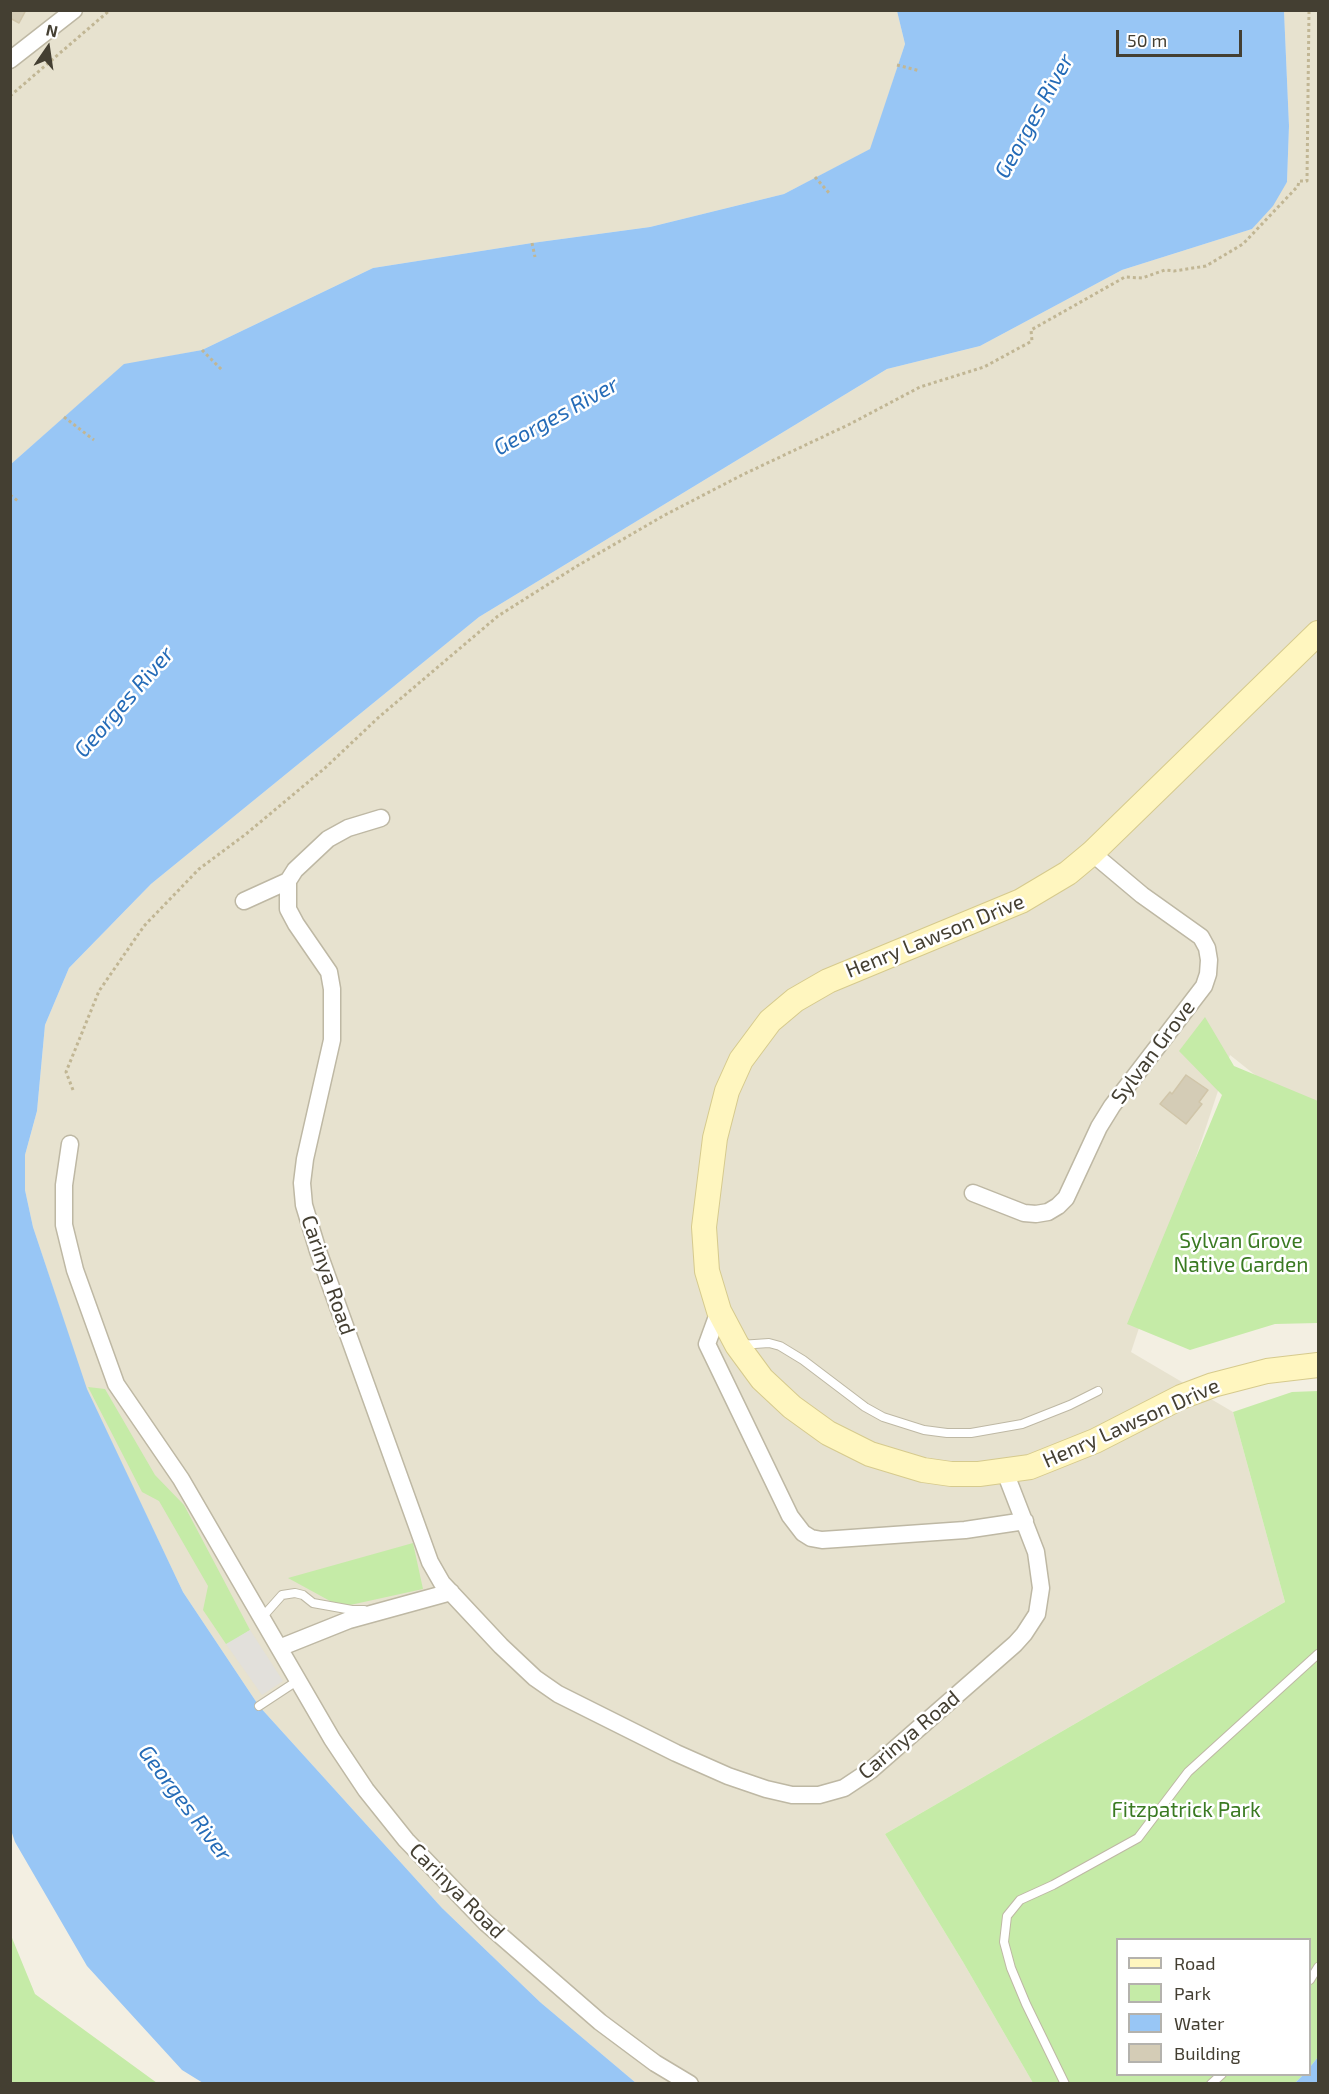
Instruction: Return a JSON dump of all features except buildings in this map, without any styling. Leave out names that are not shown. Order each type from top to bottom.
[{"type":"main road","name":"Henry Lawson Drive","points":[[1318,633],[1092,853],[1052,885],[1022,902],[828,981],[782,1010],[760,1032],[741,1060],[727,1091],[715,1138],[704,1227],[705,1256],[710,1285],[719,1311],[737,1345],[755,1370],[778,1395],[809,1421],[846,1443],[888,1460],[923,1470],[960,1474],[1005,1472],[1030,1467],[1068,1453],[1181,1397],[1221,1382],[1267,1371],[1318,1365]]},
{"type":"street","points":[[10,60],[74,10]]},
{"type":"street","points":[[244,901],[288,881],[295,870],[328,839],[348,828],[381,818]]},
{"type":"street","name":"Sylvan Grove","points":[[973,1193],[1024,1213],[1047,1212],[1058,1206],[1066,1198],[1099,1127],[1112,1106],[1206,980],[1209,960],[1207,948],[1201,937],[1142,895],[1092,853]]},
{"type":"street","name":"Carinya Road","points":[[288,881],[288,909],[329,972],[332,989],[332,1040],[305,1159],[302,1183],[304,1204],[318,1251],[430,1562],[441,1583],[526,1671],[567,1699],[676,1753],[753,1785],[780,1793],[819,1795],[844,1788],[857,1780],[1024,1634],[1037,1614],[1041,1588],[1036,1552],[1005,1472]]},
{"type":"street","name":"Carinya Road","points":[[70,1144],[64,1185],[64,1225],[75,1270],[116,1384],[181,1479],[263,1615],[297,1682],[332,1739],[366,1790],[406,1840],[485,1922],[600,2022],[655,2063],[690,2084]]},
{"type":"street","points":[[719,1311],[707,1344],[790,1516],[803,1533],[811,1538],[837,1539],[965,1530],[1025,1521]]},
{"type":"street","points":[[279,1648],[327,1628],[451,1592]]},
{"type":"lane","points":[[737,1345],[769,1343],[780,1346],[803,1360],[865,1407],[883,1417],[924,1430],[947,1433],[971,1433],[1022,1424],[1098,1391]]},
{"type":"lane","points":[[263,1615],[282,1595],[295,1593],[303,1595],[313,1603],[352,1610],[388,1610]]},
{"type":"lane","points":[[1065,2084],[1011,1968],[1004,1942],[1007,1916],[1020,1900],[1053,1885],[1138,1838],[1188,1772],[1318,1654]]},
{"type":"lane","points":[[259,1706],[297,1682]]},
{"type":"path","points":[[10,96],[110,10]]},
{"type":"path","points":[[72,1090],[66,1072],[99,991],[144,926],[199,869],[246,834],[325,768],[379,717],[498,616],[577,566],[663,516],[742,475],[850,424],[920,387],[984,367],[1032,341],[1031,330],[1125,277],[1142,278],[1165,270],[1174,271],[1206,266],[1243,244],[1298,186],[1299,181],[1307,182],[1309,10]]},
{"type":"path","points":[[897,65],[920,71]]},
{"type":"path","points":[[815,177],[829,193]]},
{"type":"path","points":[[532,243],[535,257]]},
{"type":"path","points":[[202,350],[222,370]]},
{"type":"path","points":[[64,417],[94,440]]},
{"type":"path","points":[[10,495],[18,501]]},
{"type":"shaded area","points":[[11,11],[897,11],[905,44],[871,149],[784,194],[650,227],[373,268],[202,350],[124,365],[11,464]]},
{"type":"shaded area","points":[[1284,11],[1318,11],[1318,1125],[1230,1055],[1131,1352],[1233,1412],[1285,1602],[885,1834],[1033,2083],[636,2083],[540,2002],[442,1908],[259,1706],[183,1592],[86,1389],[33,1227],[25,1190],[25,1155],[37,1111],[45,1025],[69,968],[151,884],[479,617],[887,369],[980,346],[1122,270],[1252,229],[1287,182],[1289,126]]},
{"type":"shaded area","points":[[250,1630],[283,1681],[262,1695],[226,1644]]},
{"type":"green space","name":"Sylvan Grove Native Garden","points":[[1205,1017],[1234,1066],[1318,1101],[1318,1323],[1275,1324],[1190,1350],[1127,1324],[1222,1095],[1179,1051]]},
{"type":"green space","points":[[88,1387],[105,1389],[155,1475],[184,1505],[250,1630],[228,1644],[203,1610],[208,1586],[159,1501],[142,1492]]},
{"type":"green space","name":"Fitzpatrick Park","points":[[1318,1391],[1318,2057],[1311,2066],[1311,1938],[1116,1938],[1116,2076],[1302,2076],[1295,2083],[1033,2083],[885,1834],[1285,1602],[1233,1412],[1292,1392]]},
{"type":"green space","points":[[413,1543],[423,1589],[341,1607],[288,1578]]},
{"type":"green space","points":[[10,1933],[35,1994],[157,2083],[11,2083]]},
{"type":"water","name":"Georges River","points":[[897,11],[1284,11],[1289,126],[1287,182],[1273,206],[1252,229],[1122,270],[980,346],[887,369],[479,617],[151,884],[69,968],[45,1025],[37,1111],[25,1155],[25,1190],[33,1227],[87,1389],[183,1592],[259,1706],[442,1908],[540,2002],[636,2083],[203,2083],[182,2070],[87,1966],[15,1842],[11,1830],[11,464],[124,364],[202,350],[373,268],[650,227],[784,194],[870,149],[905,44]]},
{"type":"water","points":[[1318,2057],[1318,2083],[1295,2083],[1302,2076],[1311,2076],[1311,2066]]}]
